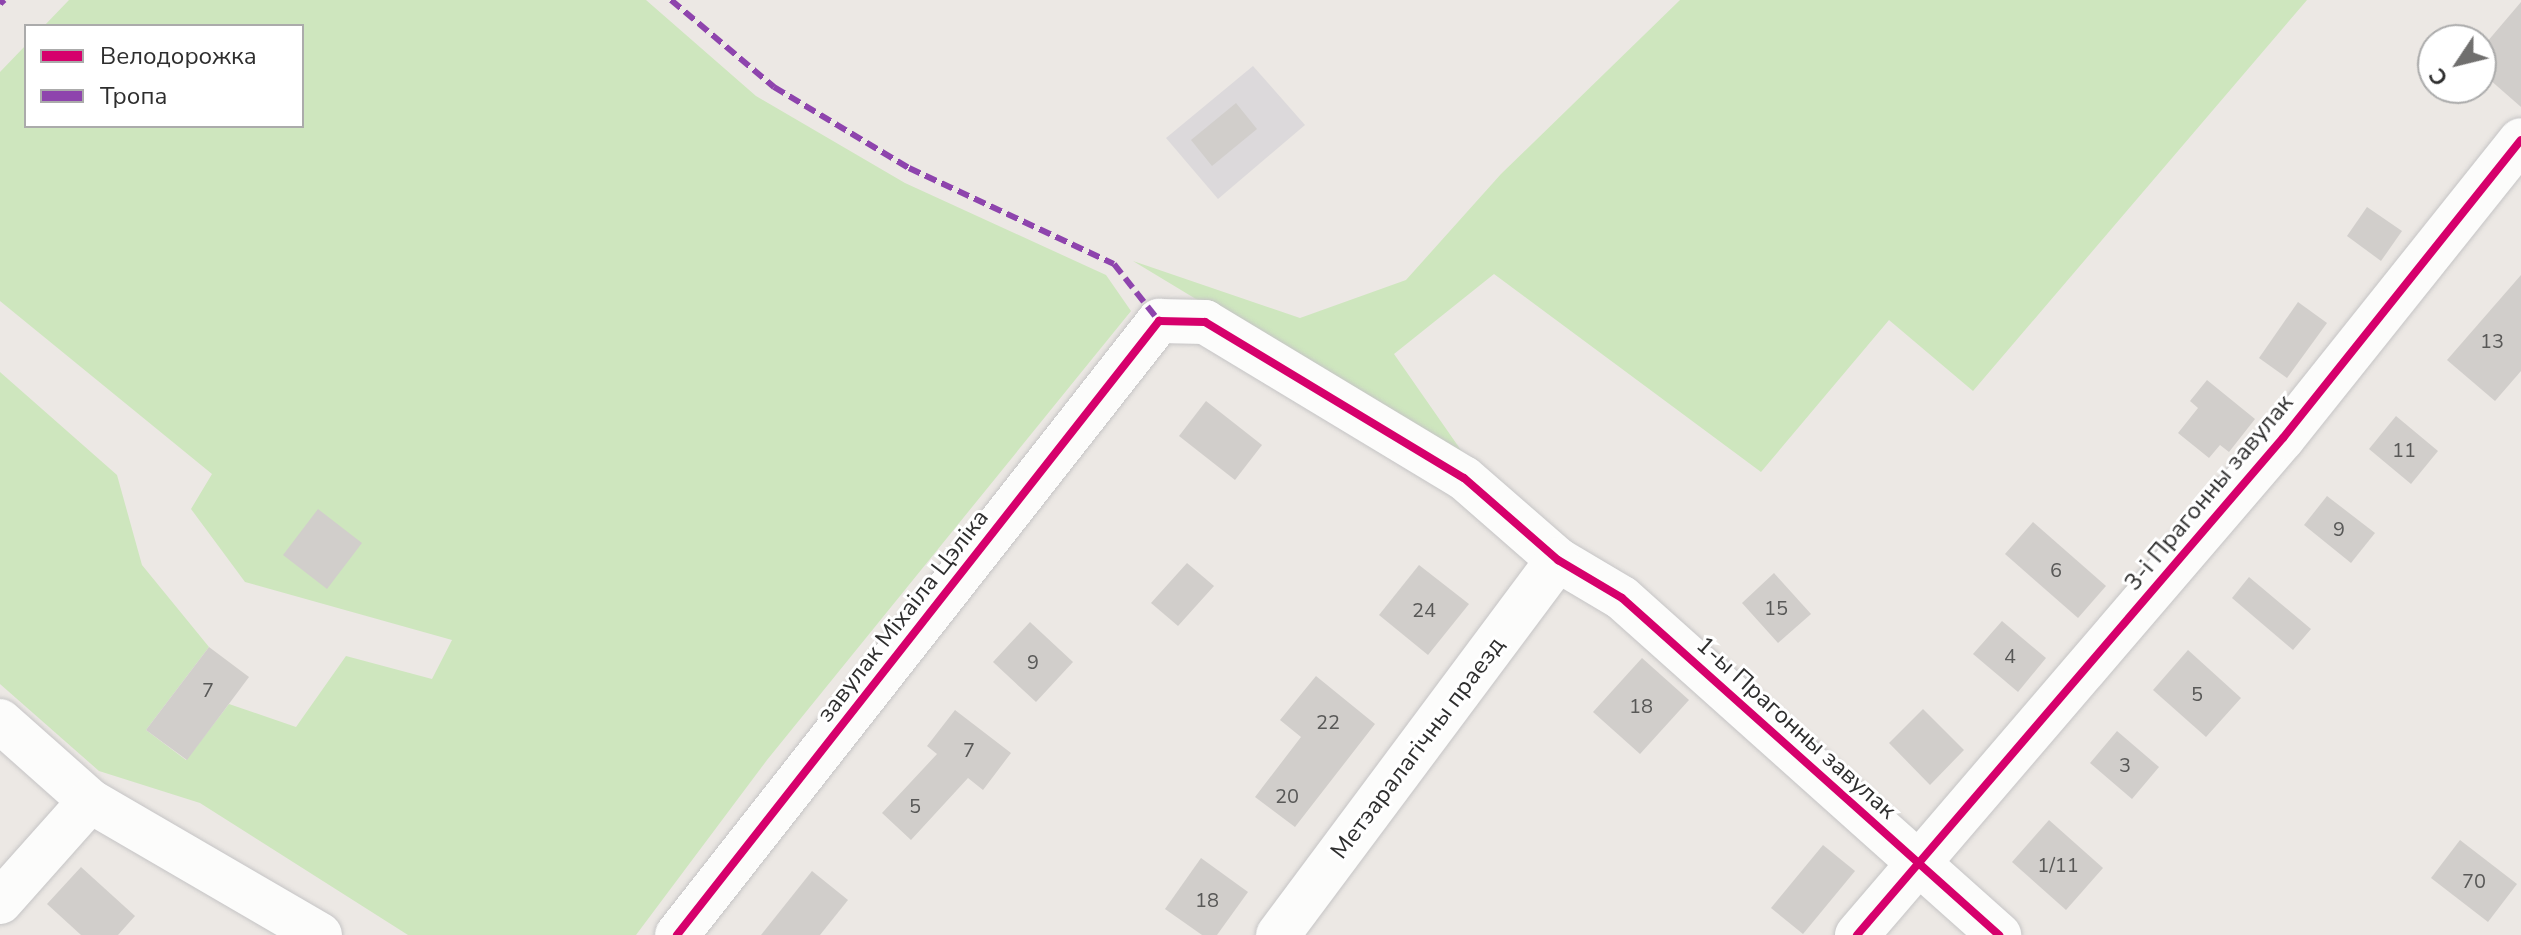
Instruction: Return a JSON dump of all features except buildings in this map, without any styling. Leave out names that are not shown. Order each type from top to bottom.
[{"type":"street","name":"3-і Прагонны завулак","points":[[1857,935],[2283,438],[2521,140]]},
{"type":"street","name":"1-ы Прагонны завулак","points":[[1159,321],[1205,322],[1326,392],[1464,478],[1558,560],[1622,598],[1999,935]]},
{"type":"street","name":"завулак Міхаіла Цэліка","points":[[677,935],[1159,321]]},
{"type":"street","name":"Метэаралагічны праезд","points":[[1278,935],[1558,560]]},
{"type":"street","points":[[0,721],[90,801],[320,935]]},
{"type":"street","points":[[0,902],[90,801]]},
{"type":"shaded area","points":[[1253,66],[1305,125],[1218,199],[1166,138]]},
{"type":"green space","points":[[69,0],[646,0],[756,96],[905,183],[1106,275],[1131,311],[767,760],[636,935],[408,935],[200,803],[99,771],[0,684],[0,372],[117,475],[142,565],[209,647],[146,730],[186,760],[229,704],[296,727],[346,656],[432,679],[452,640],[245,582],[191,509],[212,474],[0,301],[0,72],[24,47],[24,128],[304,128],[304,24],[46,24]]},
{"type":"green space","points":[[1680,0],[2307,0],[1973,391],[1889,320],[1761,472],[1494,274],[1394,354],[1472,466],[1133,261],[1300,318],[1406,280],[1501,174]]},
{"type":"marked path","points":[[0,4],[4,0]]},
{"type":"marked path","points":[[671,0],[774,87],[909,168],[1114,264],[1159,321]]},
{"type":"cycle path","points":[[1857,935],[2283,438],[2521,140]]},
{"type":"cycle path","points":[[677,935],[1159,321],[1205,322],[1464,478],[1558,560],[1622,598],[1999,935]]}]
